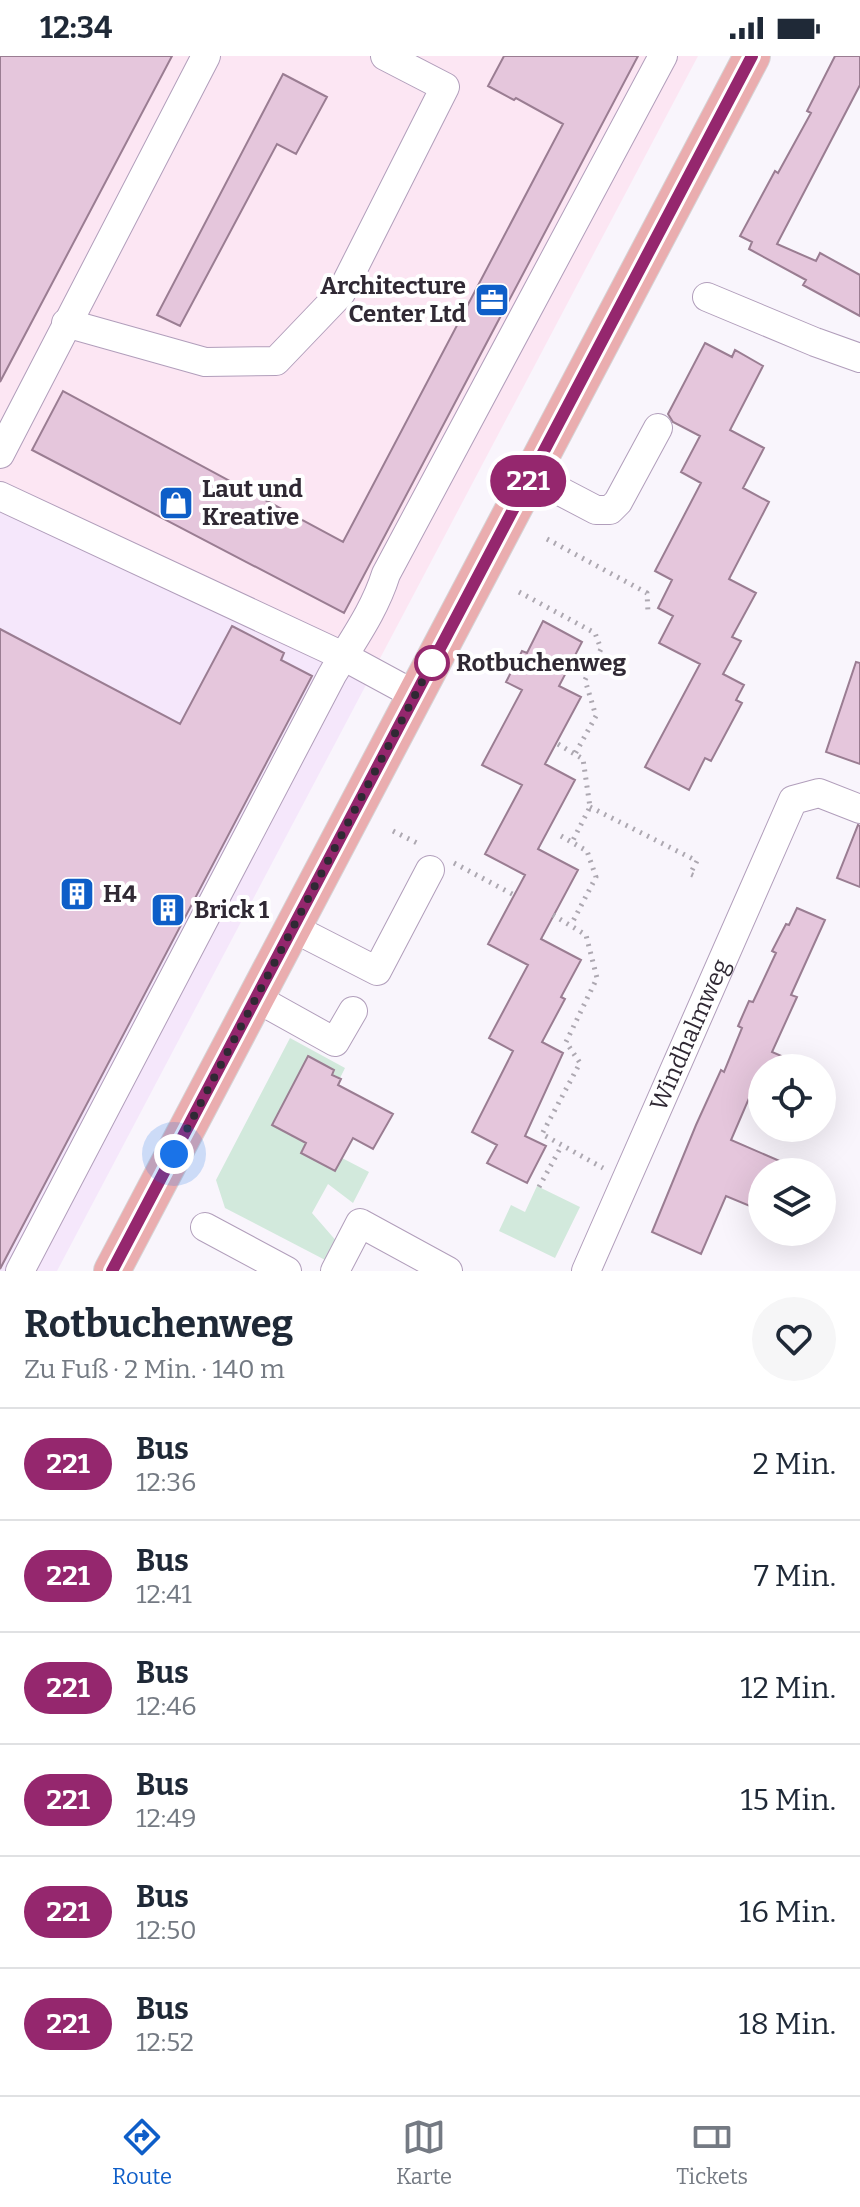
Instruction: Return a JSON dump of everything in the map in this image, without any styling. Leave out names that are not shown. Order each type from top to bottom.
[{"type":"main road","points":[[112,1271],[752,56]]},
{"type":"street","points":[[0,454],[206,56]]},
{"type":"street","points":[[66,323],[205,362],[276,361],[341,293],[445,87],[385,56]]},
{"type":"street","points":[[20,1271],[343,656],[379,597],[386,574],[663,56]]},
{"type":"street","points":[[707,297],[860,358]]},
{"type":"street","points":[[531,476],[596,510],[610,510],[618,502],[658,428]]},
{"type":"street","points":[[0,496],[343,656],[415,695]]},
{"type":"street","name":"Windhalmweg","points":[[586,1271],[793,800],[819,793],[860,809]]},
{"type":"street","points":[[293,928],[377,971],[430,870]]},
{"type":"street","points":[[256,998],[335,1042],[353,1011]]},
{"type":"street","points":[[335,1271],[360,1223],[448,1271]]},
{"type":"street","points":[[205,1227],[287,1271]]},
{"type":"path","points":[[547,539],[647,593],[648,612]]},
{"type":"path","points":[[519,592],[595,633],[601,649],[585,680],[596,716],[575,754]]},
{"type":"path","points":[[558,744],[583,759],[590,807],[572,842]]},
{"type":"path","points":[[590,807],[697,861],[690,874],[695,876]]},
{"type":"path","points":[[561,836],[587,851],[596,877],[571,925]]},
{"type":"path","points":[[553,915],[586,935],[597,978],[566,1042],[580,1063],[542,1134],[610,1172]]},
{"type":"path","points":[[539,1187],[562,1145]]},
{"type":"shaded area","points":[[0,56],[698,56],[367,683],[0,491]]},
{"type":"shaded area","points":[[0,491],[367,683],[57,1271],[0,1271]]},
{"type":"green space","points":[[290,1038],[345,1068],[340,1078],[332,1074],[334,1070],[308,1056],[272,1124],[306,1142],[301,1153],[335,1171],[342,1158],[369,1172],[353,1203],[328,1184],[312,1213],[338,1243],[329,1262],[225,1208],[216,1180]]},
{"type":"green space","points":[[537,1186],[580,1207],[555,1258],[499,1231],[511,1205],[525,1212]]},
{"type":"building","points":[[0,56],[172,56],[0,382]]},
{"type":"building","points":[[504,56],[638,56],[344,613],[32,450],[63,391],[343,542],[563,124],[488,86]]},
{"type":"building","points":[[835,56],[860,56],[860,85],[777,244],[816,261],[820,253],[860,275],[860,316],[803,285],[806,280],[749,249],[752,242],[740,236],[811,113],[807,111]]},
{"type":"building","points":[[283,74],[327,97],[296,154],[277,144],[180,326],[157,315]]},
{"type":"building","points":[[705,343],[732,357],[735,350],[763,366],[730,430],[764,448],[743,488],[769,502],[729,579],[756,593],[732,637],[741,641],[723,674],[744,685],[736,700],[742,703],[711,761],[705,758],[689,790],[645,767],[700,664],[659,643],[673,616],[658,608],[672,580],[655,571],[701,483],[681,472],[700,436],[673,422],[668,414]]},
{"type":"building","points":[[543,621],[582,642],[559,686],[581,697],[545,764],[575,780],[538,849],[578,870],[541,939],[581,960],[542,1042],[563,1053],[525,1136],[546,1146],[527,1183],[487,1163],[497,1145],[472,1132],[513,1051],[489,1038],[528,965],[488,944],[525,875],[485,854],[522,785],[482,765],[522,690],[506,682],[522,651],[527,653]]},
{"type":"building","name":"H4","points":[[232,626],[284,653],[281,660],[312,676],[0,1269],[0,629],[180,724]]},
{"type":"building","points":[[856,662],[860,663],[860,764],[826,752]]},
{"type":"building","points":[[860,826],[860,887],[837,878]]},
{"type":"building","points":[[797,908],[825,920],[791,995],[797,997],[772,1052],[777,1054],[748,1054],[748,1101],[731,1140],[773,1158],[748,1158],[748,1205],[726,1196],[701,1254],[652,1232],[696,1125],[721,1070],[724,1072],[749,1001],[753,1002],[776,953],[772,951],[786,924],[789,925]]},
{"type":"building","points":[[308,1056],[334,1070],[332,1075],[341,1079],[338,1085],[393,1114],[373,1149],[353,1138],[335,1171],[301,1153],[306,1143],[272,1125]]},
{"type":"bus line","name":"221","points":[[112,1271],[752,56]]},
{"type":"place","name":"Architecture Center Ltd","points":[[492,300]]},
{"type":"place","name":"Laut und Kreative","points":[[176,503]]},
{"type":"place","name":"Rotbuchenweg","points":[[432,663]]},
{"type":"place","name":"H4","points":[[77,894]]},
{"type":"place","name":"Brick 1","points":[[168,910]]},
{"type":"route","points":[[174,1154],[432,663]]}]
